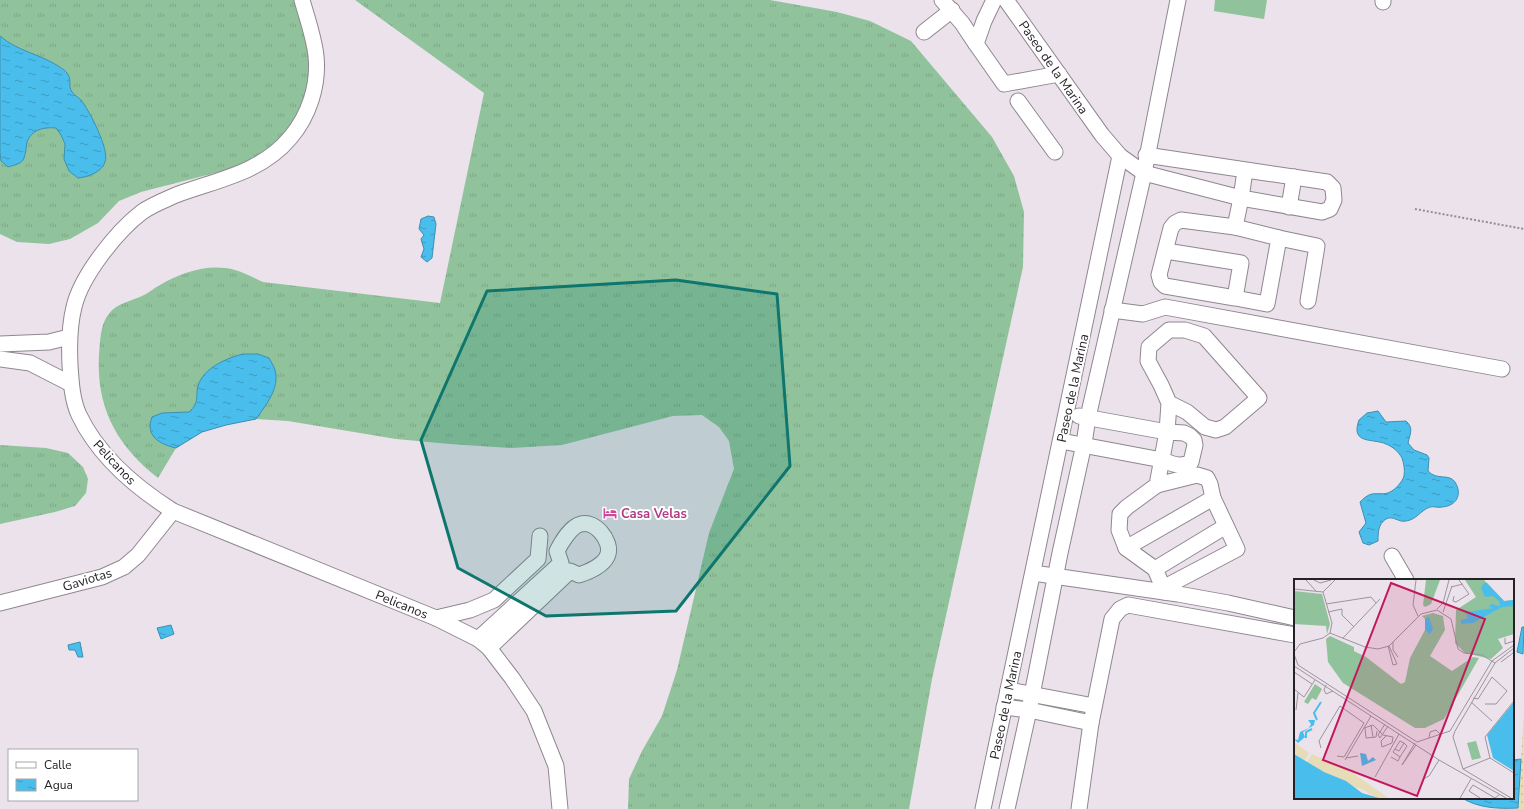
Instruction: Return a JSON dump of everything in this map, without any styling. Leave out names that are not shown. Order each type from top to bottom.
[{"type":"street","name":"Pelicanos","points":[[302,0],[316,57],[315,89],[306,115],[290,138],[271,157],[251,169],[165,200],[143,211],[123,230],[103,253],[81,286],[74,306],[69,337],[71,384],[79,414],[96,443],[118,470],[146,494],[173,511],[436,618],[483,644],[512,678],[534,711],[556,766],[560,809]]},
{"type":"street","points":[[976,44],[984,21],[994,0]]},
{"type":"street","name":"Paseo de la Marina","points":[[983,809],[1120,156],[1102,135],[1006,0]]},
{"type":"street","name":"Paseo de la Marina","points":[[1006,809],[1029,710],[1060,553],[1084,444],[1088,418],[1144,173],[1178,0]]},
{"type":"street","points":[[924,32],[947,5],[962,23],[1004,84],[1055,152]]},
{"type":"street","points":[[962,23],[984,21]]},
{"type":"street","points":[[1004,84],[1059,74]]},
{"type":"street","points":[[1018,101],[1025,81]]},
{"type":"street","points":[[1120,156],[1144,173],[1241,198],[1322,212],[1330,208],[1334,200],[1333,188],[1327,182],[1245,171],[1147,152]]},
{"type":"street","points":[[1235,227],[1245,171]]},
{"type":"street","points":[[1289,207],[1294,177]]},
{"type":"street","points":[[1279,238],[1267,304],[1165,286],[1161,282],[1159,275],[1171,228],[1175,223],[1181,220],[1235,227],[1317,246],[1308,302]]},
{"type":"street","points":[[1166,251],[1241,263],[1236,298]]},
{"type":"street","points":[[1112,310],[1144,314],[1165,307],[1502,369]]},
{"type":"street","points":[[1157,485],[1167,432],[1169,402],[1148,361],[1149,347],[1169,330],[1185,330],[1204,336],[1259,398],[1225,427],[1216,430],[1205,427],[1186,412],[1169,402]]},
{"type":"street","points":[[0,344],[49,342],[69,337]]},
{"type":"street","points":[[30,343],[30,363]]},
{"type":"street","points":[[0,359],[30,363],[71,384]]},
{"type":"street","points":[[1061,441],[1084,444],[1162,460],[1177,466],[1185,465],[1191,462],[1195,445],[1194,440],[1184,433],[1167,432],[1066,414]]},
{"type":"street","points":[[1197,475],[1206,478],[1210,484],[1214,498],[1237,548],[1164,590],[1155,569],[1126,548],[1119,530],[1120,514],[1157,485],[1197,475]]},
{"type":"street","points":[[1126,548],[1214,498]]},
{"type":"street","name":"Gaviotas","points":[[0,602],[102,577],[124,567],[138,555],[173,511]]},
{"type":"street","points":[[1155,569],[1226,526]]},
{"type":"street","points":[[436,618],[470,610],[494,600],[538,559],[540,536]]},
{"type":"street","points":[[1038,548],[1060,553]]},
{"type":"street","points":[[1392,556],[1405,579]]},
{"type":"street","points":[[483,644],[566,567]]},
{"type":"street","points":[[1033,573],[1164,590],[1294,618]]},
{"type":"street","points":[[494,600],[512,617]]},
{"type":"street","points":[[1078,809],[1094,706],[1112,619],[1120,609],[1128,605],[1294,635]]},
{"type":"street","points":[[1008,690],[1094,706]]},
{"type":"street","points":[[1004,707],[1029,710],[1091,723]]},
{"type":"path","points":[[1415,209],[1524,229]]},
{"type":"highlighted area","points":[[676,280],[777,294],[790,466],[676,611],[546,616],[458,568],[421,440],[487,291]]},
{"type":"green space","points":[[0,0],[299,0],[311,49],[309,89],[295,127],[273,153],[242,166],[141,192],[119,201],[98,223],[70,239],[49,244],[17,242],[0,234]]},
{"type":"green space","points":[[355,0],[770,0],[837,12],[870,21],[911,41],[992,137],[1014,176],[1024,212],[1023,267],[932,679],[909,809],[628,809],[629,779],[642,751],[662,716],[677,670],[709,533],[734,469],[729,441],[719,427],[702,415],[673,416],[562,445],[511,448],[396,439],[288,421],[256,419],[202,432],[176,448],[158,478],[131,453],[121,439],[112,424],[101,392],[99,355],[100,337],[103,324],[112,310],[121,304],[145,295],[158,286],[178,276],[206,268],[225,268],[239,271],[263,282],[440,303],[484,93]]},
{"type":"green space","points":[[1215,0],[1267,0],[1264,19],[1214,11]]},
{"type":"green space","points":[[0,445],[46,448],[68,453],[83,467],[88,479],[86,493],[75,506],[0,524]]},
{"type":"sand","points":[[1524,710],[1524,809],[1518,809]]},
{"type":"water","points":[[0,36],[15,46],[57,65],[67,73],[73,93],[85,105],[102,140],[106,156],[105,162],[101,169],[90,175],[78,178],[69,171],[64,159],[65,144],[56,128],[39,130],[32,134],[27,142],[24,158],[20,163],[8,167],[1,161]]},
{"type":"water","points":[[428,216],[434,217],[436,224],[432,258],[427,262],[421,257],[424,249],[421,239],[424,235],[419,229],[421,219]]},
{"type":"water","points":[[243,354],[258,354],[269,358],[275,370],[276,383],[274,390],[268,402],[256,419],[202,432],[176,448],[164,444],[155,438],[150,429],[152,417],[162,413],[189,412],[196,403],[198,386],[205,374],[223,361]]},
{"type":"water","points":[[1378,411],[1386,422],[1406,421],[1411,429],[1408,443],[1414,450],[1427,455],[1429,458],[1428,471],[1431,474],[1450,478],[1455,482],[1458,495],[1457,499],[1451,504],[1440,507],[1430,507],[1410,520],[1401,521],[1391,518],[1386,519],[1381,523],[1378,532],[1378,541],[1369,545],[1363,543],[1359,532],[1366,523],[1360,502],[1365,497],[1370,495],[1388,493],[1392,491],[1400,483],[1404,474],[1402,458],[1399,453],[1391,446],[1381,442],[1364,439],[1360,437],[1358,433],[1357,428],[1359,420],[1367,413]]},
{"type":"water","points":[[171,625],[174,634],[161,639],[157,628]]},
{"type":"water","points":[[1522,627],[1524,627],[1523,654],[1517,652]]},
{"type":"water","points":[[80,642],[83,657],[78,657],[75,650],[69,650],[68,645]]},
{"type":"water","points":[[1521,759],[1518,808],[1481,806],[1464,799],[1514,799],[1514,760]]},
{"type":"place","name":"Casa Velas","points":[[610,513]]}]
